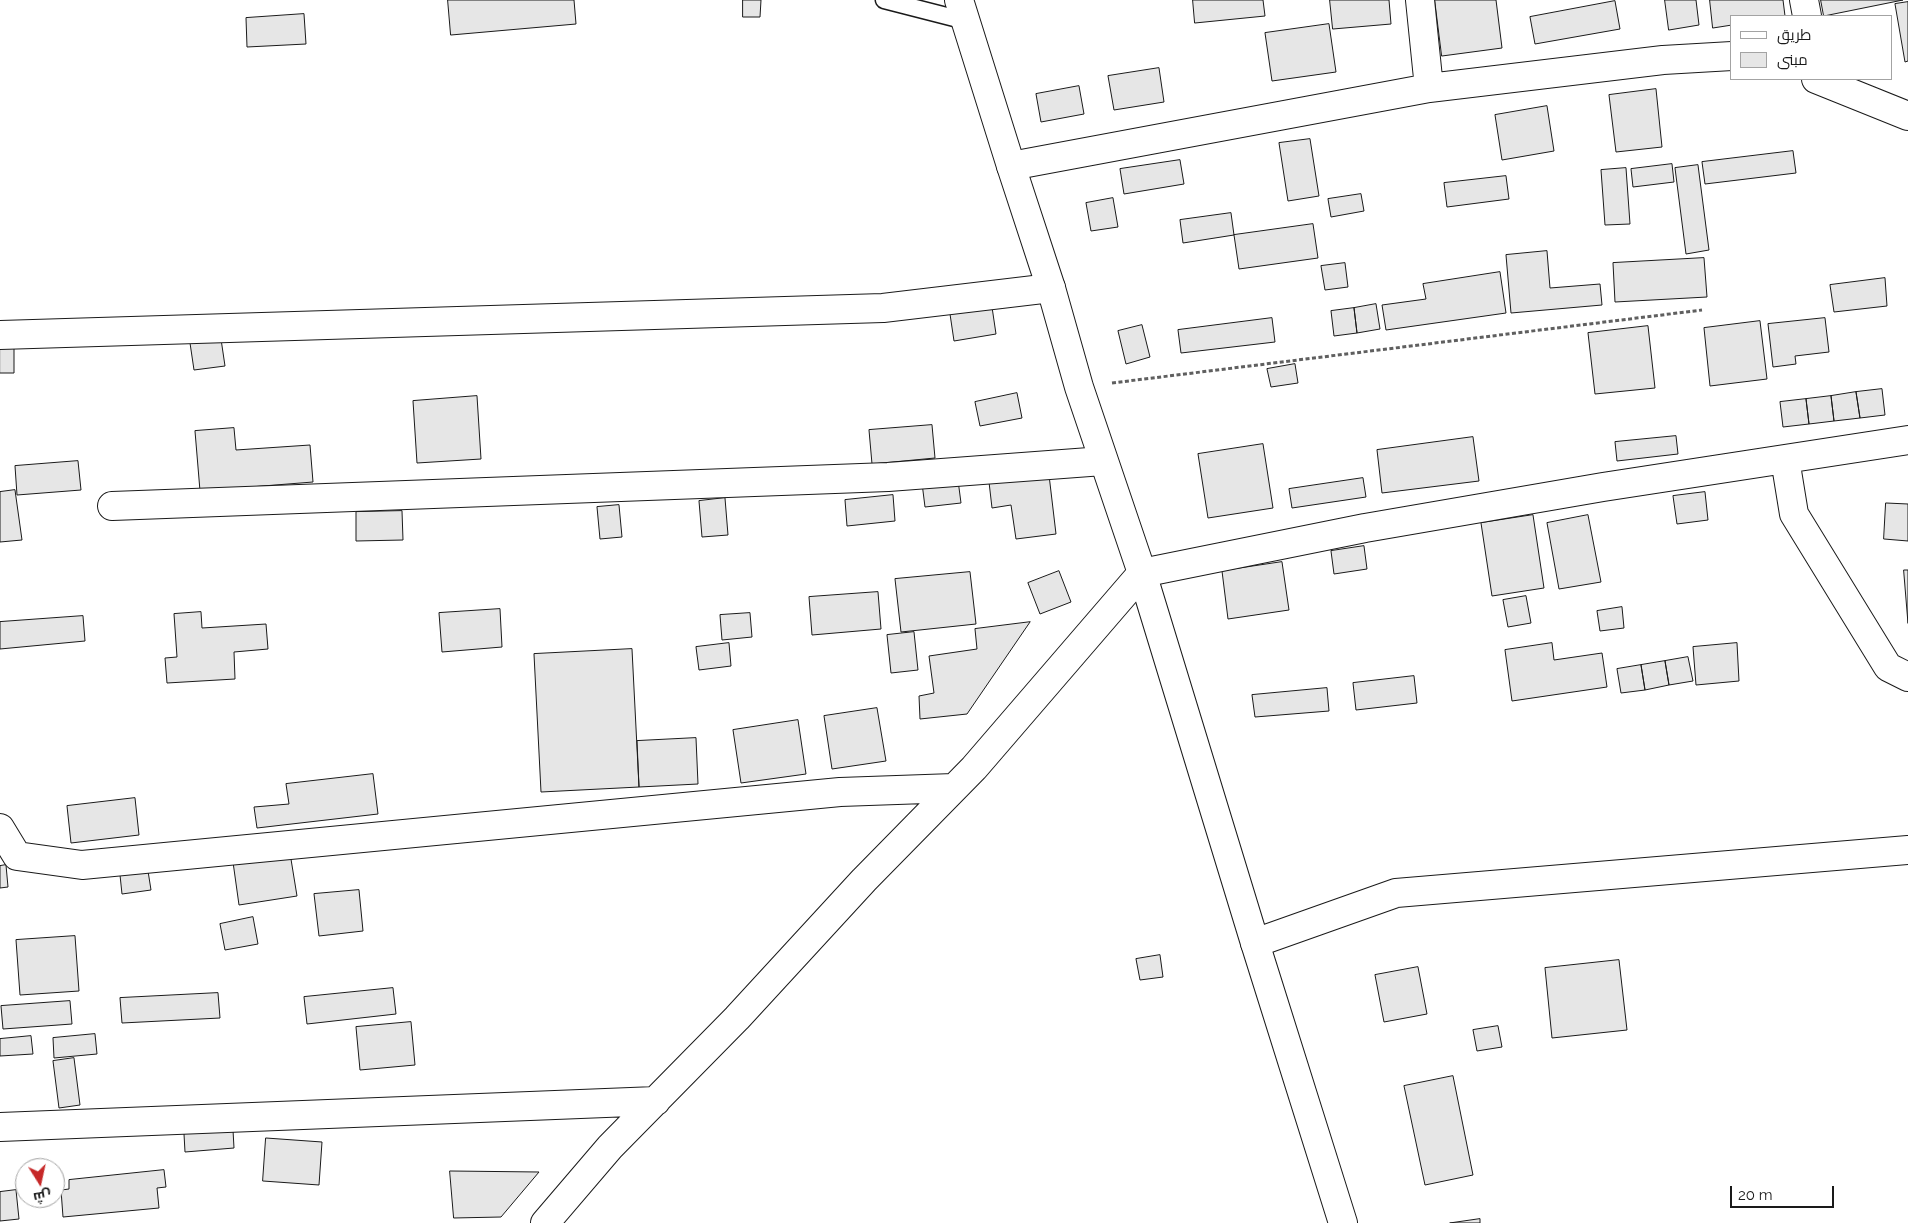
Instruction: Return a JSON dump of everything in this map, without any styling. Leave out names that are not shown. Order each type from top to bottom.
[{"type":"street","points":[[1420,0],[1429,88]]},
{"type":"street","points":[[1804,0],[1808,15]]},
{"type":"street","points":[[963,10],[1051,288],[1079,387],[1142,573],[1343,1223]]},
{"type":"street","points":[[1011,166],[1429,88],[1664,60],[1730,56]]},
{"type":"street","points":[[1821,80],[1908,116]]},
{"type":"street","points":[[0,335],[883,308],[1051,288]]},
{"type":"street","points":[[545,1223],[610,1147],[737,1018],[864,880],[974,768],[1142,573],[1365,528],[1603,487],[1908,440]]},
{"type":"street","points":[[1785,459],[1794,514],[1888,667],[1908,677]]},
{"type":"street","points":[[112,506],[888,477],[1104,461]]},
{"type":"street","points":[[2,834],[17,856],[82,865],[840,792],[954,788]]},
{"type":"street","points":[[1255,943],[1396,893],[1908,850]]},
{"type":"street","points":[[0,1127],[656,1101]]},
{"type":"lane","points":[[884,0],[963,10]]},
{"type":"path","points":[[1079,387],[1702,310]]},
{"type":"building","points":[[448,0],[574,0],[576,24],[451,35]]},
{"type":"building","points":[[743,0],[761,0],[760,17],[743,17]]},
{"type":"building","points":[[1193,0],[1263,0],[1265,16],[1195,23]]},
{"type":"building","points":[[1330,0],[1389,0],[1391,24],[1333,29]]},
{"type":"building","points":[[1435,0],[1496,0],[1502,48],[1442,56]]},
{"type":"building","points":[[1665,0],[1696,0],[1699,25],[1669,30]]},
{"type":"building","points":[[1710,0],[1783,0],[1785,15],[1730,15],[1730,25],[1713,28]]},
{"type":"building","points":[[1821,0],[1903,0],[1829,15],[1824,15]]},
{"type":"building","points":[[1615,1],[1620,29],[1535,44],[1530,17]]},
{"type":"building","points":[[1908,2],[1908,61],[1905,62],[1895,4]]},
{"type":"building","points":[[304,14],[306,44],[247,47],[246,18]]},
{"type":"building","points":[[1329,24],[1336,72],[1272,81],[1265,33]]},
{"type":"building","points":[[1159,68],[1164,102],[1114,110],[1108,76]]},
{"type":"building","points":[[1079,86],[1084,114],[1041,122],[1036,94]]},
{"type":"building","points":[[1656,89],[1662,147],[1616,152],[1609,95]]},
{"type":"building","points":[[1547,106],[1554,151],[1502,160],[1495,115]]},
{"type":"building","points":[[1310,139],[1319,196],[1288,201],[1279,143]]},
{"type":"building","points":[[1793,151],[1796,173],[1705,184],[1702,162]]},
{"type":"building","points":[[1180,160],[1184,184],[1124,194],[1120,169]]},
{"type":"building","points":[[1672,164],[1674,182],[1633,187],[1631,169]]},
{"type":"building","points":[[1698,165],[1709,250],[1686,254],[1675,168]]},
{"type":"building","points":[[1626,168],[1630,224],[1605,225],[1601,170]]},
{"type":"building","points":[[1506,176],[1509,199],[1447,207],[1444,183]]},
{"type":"building","points":[[1361,194],[1364,211],[1331,217],[1328,199]]},
{"type":"building","points":[[1113,198],[1118,227],[1091,231],[1086,203]]},
{"type":"building","points":[[1231,213],[1234,235],[1183,243],[1180,220]]},
{"type":"building","points":[[1313,224],[1318,258],[1239,269],[1234,235]]},
{"type":"building","points":[[1547,251],[1550,288],[1600,284],[1602,305],[1511,313],[1506,255]]},
{"type":"building","points":[[1704,258],[1707,297],[1615,302],[1613,263]]},
{"type":"building","points":[[1345,263],[1348,287],[1325,290],[1321,266]]},
{"type":"building","points":[[1500,272],[1506,313],[1386,330],[1382,305],[1426,299],[1423,284]]},
{"type":"building","points":[[1885,278],[1887,306],[1834,312],[1830,285]]},
{"type":"building","points":[[1376,304],[1380,329],[1357,333],[1354,308]]},
{"type":"building","points":[[992,307],[996,334],[954,341],[950,314]]},
{"type":"building","points":[[1354,308],[1357,333],[1334,336],[1331,311]]},
{"type":"building","points":[[1272,318],[1275,342],[1181,353],[1178,330]]},
{"type":"building","points":[[1825,318],[1829,352],[1795,356],[1796,364],[1773,367],[1768,324]]},
{"type":"building","points":[[1760,321],[1767,379],[1710,386],[1704,328]]},
{"type":"building","points":[[1142,325],[1150,357],[1126,364],[1118,331]]},
{"type":"building","points":[[1648,326],[1655,388],[1595,394],[1588,333]]},
{"type":"building","points":[[221,339],[225,366],[194,370],[190,343]]},
{"type":"building","points":[[0,343],[14,343],[14,373],[0,373]]},
{"type":"building","points":[[1295,364],[1298,383],[1271,387],[1267,369]]},
{"type":"building","points":[[1882,389],[1885,415],[1860,418],[1856,392]]},
{"type":"building","points":[[1856,392],[1860,418],[1834,421],[1831,396]]},
{"type":"building","points":[[1017,393],[1022,418],[980,426],[975,402]]},
{"type":"building","points":[[477,396],[481,459],[417,463],[413,401]]},
{"type":"building","points":[[1831,396],[1834,421],[1809,424],[1806,399]]},
{"type":"building","points":[[1806,399],[1809,424],[1783,427],[1780,402]]},
{"type":"building","points":[[932,425],[935,458],[872,464],[869,430]]},
{"type":"building","points":[[234,428],[236,450],[310,445],[313,482],[200,491],[195,431]]},
{"type":"building","points":[[1676,436],[1678,454],[1617,461],[1615,442]]},
{"type":"building","points":[[1473,437],[1479,481],[1382,493],[1377,450]]},
{"type":"building","points":[[1263,444],[1273,508],[1208,518],[1198,454]]},
{"type":"building","points":[[78,461],[81,490],[17,495],[15,466]]},
{"type":"building","points":[[1049,475],[1056,534],[1016,539],[1011,505],[992,508],[989,482]]},
{"type":"building","points":[[1363,478],[1366,497],[1292,508],[1289,489]]},
{"type":"building","points":[[958,480],[961,503],[925,507],[922,483]]},
{"type":"building","points":[[15,490],[22,540],[0,542],[0,492]]},
{"type":"building","points":[[1705,492],[1708,520],[1677,524],[1673,496]]},
{"type":"building","points":[[893,495],[895,521],[847,526],[845,500]]},
{"type":"building","points":[[725,498],[728,535],[702,537],[699,501]]},
{"type":"building","points":[[1886,503],[1908,504],[1908,541],[1884,539]]},
{"type":"building","points":[[619,505],[622,537],[600,539],[597,507]]},
{"type":"building","points":[[402,511],[403,540],[356,541],[356,512]]},
{"type":"building","points":[[1533,515],[1544,588],[1492,596],[1481,523]]},
{"type":"building","points":[[1588,515],[1601,582],[1559,589],[1547,523]]},
{"type":"building","points":[[1364,546],[1367,569],[1334,574],[1331,551]]},
{"type":"building","points":[[1282,562],[1289,610],[1228,619],[1222,571]]},
{"type":"building","points":[[1904,570],[1908,570],[1908,623]]},
{"type":"building","points":[[1059,571],[1071,602],[1040,614],[1028,583]]},
{"type":"building","points":[[970,572],[976,624],[901,632],[895,579]]},
{"type":"building","points":[[878,592],[881,629],[812,635],[809,597]]},
{"type":"building","points":[[1526,596],[1531,623],[1508,627],[1503,600]]},
{"type":"building","points":[[1622,607],[1624,628],[1600,631],[1597,611]]},
{"type":"building","points":[[500,609],[502,647],[442,652],[439,613]]},
{"type":"building","points":[[201,612],[202,628],[266,624],[268,649],[234,652],[235,679],[167,683],[165,658],[177,657],[174,614]]},
{"type":"building","points":[[750,613],[752,637],[722,640],[720,615]]},
{"type":"building","points":[[83,616],[85,641],[0,649],[0,622]]},
{"type":"building","points":[[1030,622],[967,714],[920,719],[919,696],[934,693],[929,656],[977,649],[975,629]]},
{"type":"building","points":[[914,632],[918,670],[891,673],[887,635]]},
{"type":"building","points":[[729,643],[731,666],[699,670],[696,647]]},
{"type":"building","points":[[1552,643],[1554,660],[1602,653],[1607,687],[1512,701],[1505,650]]},
{"type":"building","points":[[1737,643],[1739,681],[1696,685],[1693,647]]},
{"type":"building","points":[[632,649],[639,787],[541,792],[534,654]]},
{"type":"building","points":[[1688,657],[1693,681],[1669,685],[1665,661]]},
{"type":"building","points":[[1665,661],[1669,685],[1645,690],[1641,665]]},
{"type":"building","points":[[1641,665],[1645,690],[1621,693],[1617,669]]},
{"type":"building","points":[[1414,676],[1417,703],[1356,710],[1353,683]]},
{"type":"building","points":[[1327,688],[1329,711],[1255,717],[1252,695]]},
{"type":"building","points":[[877,708],[886,761],[832,769],[824,716]]},
{"type":"building","points":[[798,720],[806,774],[741,783],[733,730]]},
{"type":"building","points":[[696,738],[698,784],[639,787],[637,741]]},
{"type":"building","points":[[373,774],[378,814],[257,828],[254,807],[289,804],[286,784]]},
{"type":"building","points":[[135,798],[139,835],[71,843],[67,806]]},
{"type":"building","points":[[290,853],[297,896],[239,905],[233,862]]},
{"type":"building","points":[[6,865],[8,887],[0,888],[0,866]]},
{"type":"building","points":[[148,871],[151,890],[122,894],[120,875]]},
{"type":"building","points":[[359,890],[363,931],[319,936],[314,894]]},
{"type":"building","points":[[253,917],[258,944],[225,950],[220,924]]},
{"type":"building","points":[[75,936],[79,991],[20,995],[16,940]]},
{"type":"building","points":[[1160,955],[1163,977],[1140,980],[1136,959]]},
{"type":"building","points":[[1619,960],[1627,1030],[1552,1038],[1545,968]]},
{"type":"building","points":[[1418,967],[1427,1014],[1384,1022],[1375,975]]},
{"type":"building","points":[[393,988],[396,1014],[307,1024],[304,997]]},
{"type":"building","points":[[218,993],[220,1018],[122,1023],[120,998]]},
{"type":"building","points":[[70,1001],[72,1024],[3,1029],[1,1006]]},
{"type":"building","points":[[411,1022],[415,1065],[360,1070],[356,1027]]},
{"type":"building","points":[[1498,1026],[1502,1047],[1477,1051],[1473,1030]]},
{"type":"building","points":[[95,1034],[97,1054],[54,1058],[53,1038]]},
{"type":"building","points":[[31,1036],[33,1054],[0,1056],[0,1039]]},
{"type":"building","points":[[74,1058],[80,1105],[59,1108],[53,1061]]},
{"type":"building","points":[[1453,1076],[1473,1175],[1425,1185],[1404,1086]]},
{"type":"building","points":[[233,1130],[234,1148],[185,1152],[184,1134]]},
{"type":"building","points":[[266,1138],[322,1142],[319,1185],[263,1181]]},
{"type":"building","points":[[164,1170],[166,1187],[157,1188],[159,1208],[63,1217],[65,1190],[69,1189],[69,1180]]},
{"type":"building","points":[[450,1171],[539,1172],[501,1217],[454,1218]]},
{"type":"building","points":[[15,1190],[15,1208],[18,1208],[19,1219],[0,1221],[0,1192]]},
{"type":"building","points":[[1480,1219],[1480,1223],[1450,1223]]}]
